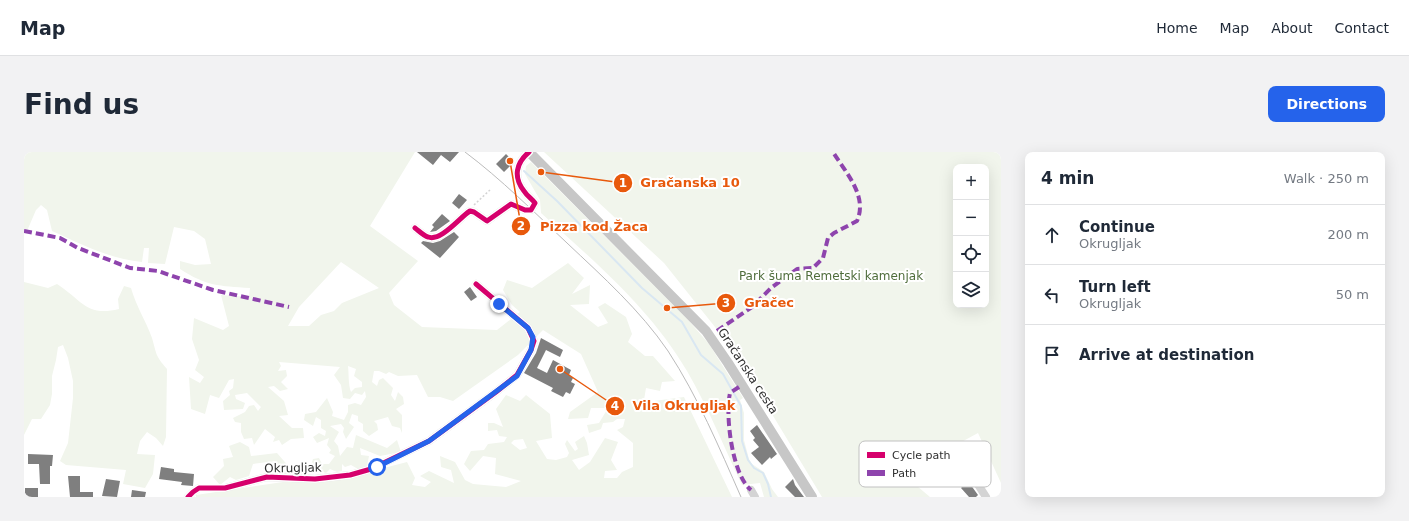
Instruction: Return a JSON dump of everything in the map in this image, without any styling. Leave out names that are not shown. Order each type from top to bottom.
[{"type":"main road","name":"Gračanska cesta","points":[[529,152],[706,331],[728,362],[812,497]]},
{"type":"street","points":[[415,228],[428,237],[435,238],[444,233],[470,211],[487,221],[511,204],[525,210],[531,210],[535,203],[523,190],[517,171],[519,162],[529,152]]},
{"type":"street","name":"Okrugljak","points":[[188,497],[199,488],[225,488],[267,477],[315,479],[350,475],[371,469],[429,441],[496,392],[517,376],[531,350],[534,341],[528,328],[476,284]]},
{"type":"street","points":[[980,487],[986,497]]},
{"type":"path","points":[[470,209],[491,189]]},
{"type":"green space","points":[[24,152],[415,152],[370,226],[418,261],[389,293],[394,305],[422,327],[497,330],[520,312],[512,305],[503,290],[507,280],[532,288],[568,263],[584,278],[572,294],[590,285],[589,304],[570,305],[598,327],[608,323],[598,307],[605,303],[626,317],[632,334],[628,342],[645,356],[653,356],[675,381],[662,382],[660,391],[646,388],[643,406],[651,410],[654,401],[684,397],[732,497],[196,497],[196,495],[283,482],[338,480],[407,462],[415,478],[412,485],[425,487],[431,482],[420,476],[429,471],[454,483],[451,470],[441,467],[440,456],[455,462],[465,480],[473,484],[506,487],[521,481],[495,474],[496,458],[483,456],[470,471],[464,464],[471,451],[484,450],[488,444],[504,442],[507,437],[499,436],[497,430],[488,431],[488,423],[494,423],[503,427],[496,409],[506,395],[520,401],[526,395],[550,414],[552,438],[536,441],[547,459],[556,460],[567,457],[569,453],[565,444],[567,440],[575,451],[578,449],[575,442],[584,436],[589,455],[572,460],[579,470],[590,462],[605,438],[618,442],[611,460],[617,470],[605,471],[604,478],[617,478],[622,472],[633,467],[633,443],[617,430],[623,427],[625,419],[617,419],[613,422],[603,423],[601,429],[589,433],[587,425],[599,423],[608,408],[591,408],[588,418],[568,419],[570,412],[598,392],[581,354],[543,330],[518,355],[453,401],[440,397],[428,397],[417,375],[398,376],[389,372],[386,374],[379,371],[374,371],[372,382],[377,386],[379,380],[383,378],[393,388],[391,395],[395,401],[398,392],[403,397],[404,404],[396,409],[402,415],[402,433],[400,428],[392,426],[388,417],[374,421],[377,424],[378,430],[369,436],[363,431],[363,424],[358,421],[358,416],[352,414],[349,423],[354,427],[346,439],[343,432],[344,428],[341,424],[330,426],[339,432],[334,441],[338,446],[340,456],[347,447],[353,448],[356,435],[387,448],[397,440],[401,452],[380,456],[360,448],[361,455],[369,456],[367,466],[358,469],[351,465],[345,467],[342,464],[342,471],[337,472],[330,469],[326,473],[316,469],[312,462],[313,459],[319,458],[322,464],[329,464],[335,456],[329,453],[331,450],[327,445],[329,438],[317,443],[313,437],[319,433],[325,436],[326,431],[321,428],[321,420],[316,417],[313,426],[304,420],[305,414],[316,412],[327,398],[333,412],[332,416],[344,420],[348,412],[348,405],[355,403],[361,405],[366,397],[365,391],[362,395],[355,393],[350,399],[343,398],[341,385],[334,375],[340,367],[279,362],[281,366],[278,371],[286,370],[287,376],[281,382],[288,389],[280,391],[274,386],[268,387],[284,401],[288,415],[279,416],[292,428],[303,428],[304,438],[291,439],[282,445],[279,440],[273,442],[275,437],[265,429],[254,445],[252,438],[244,439],[241,432],[241,423],[235,422],[233,418],[245,412],[249,406],[254,405],[258,411],[261,407],[247,393],[235,395],[236,399],[245,403],[243,409],[224,410],[223,401],[230,395],[229,391],[233,388],[234,379],[229,380],[219,398],[210,395],[205,414],[191,409],[189,377],[200,383],[204,377],[195,370],[199,360],[192,339],[194,318],[223,330],[229,326],[221,295],[249,297],[250,288],[230,287],[205,282],[180,269],[180,261],[195,265],[211,264],[205,239],[194,231],[174,227],[165,264],[148,263],[149,248],[144,248],[142,262],[130,260],[119,258],[85,246],[52,231],[47,210],[41,205],[36,210],[27,231],[24,231]],"holes":[[[341,262],[379,288],[342,303],[334,311],[321,315],[309,326],[288,326],[299,307]],[[348,366],[356,369],[354,376],[362,382],[362,387],[355,388],[351,392]],[[523,439],[527,448],[520,450],[511,443],[514,440]]]},
{"type":"green space","name":"Park šuma Remetski kamenjak","points":[[544,152],[1001,152],[1001,483],[991,461],[991,441],[982,441],[978,433],[963,441],[859,441],[859,487],[918,487],[930,497],[822,497],[749,376],[715,327],[664,263]]},
{"type":"green space","points":[[531,162],[689,321],[709,344],[743,398],[740,400],[744,413],[744,440],[749,459],[752,464],[764,472],[772,489],[778,497],[764,497],[760,483],[742,485],[716,427],[687,371],[656,326],[639,306],[601,267],[541,213],[540,200],[525,174],[526,166]]},
{"type":"green space","points":[[24,282],[48,288],[57,284],[85,306],[99,311],[119,309],[118,299],[124,286],[131,288],[150,332],[157,355],[167,369],[166,437],[163,446],[156,438],[147,432],[140,441],[137,454],[155,455],[153,474],[145,488],[123,484],[126,470],[66,465],[60,461],[68,443],[73,398],[73,381],[68,358],[63,345],[58,347],[52,376],[52,394],[50,405],[41,419],[32,419],[24,435]]},
{"type":"green space","points":[[240,442],[249,447],[251,456],[277,453],[291,469],[295,466],[302,471],[306,467],[310,469],[304,475],[276,474],[276,461],[253,464],[249,476],[236,480],[230,477],[220,485],[213,477],[224,466],[223,459],[233,457],[229,446]]},
{"type":"building","points":[[417,152],[459,152],[450,162],[441,155],[433,165]]},
{"type":"building","points":[[506,154],[514,162],[504,172],[496,164]]},
{"type":"building","points":[[459,194],[467,200],[459,209],[452,203]]},
{"type":"building","points":[[442,214],[450,221],[436,231],[430,232],[434,227],[432,225]]},
{"type":"building","points":[[454,232],[459,237],[440,258],[421,243],[423,241],[433,243],[440,241]]},
{"type":"building","points":[[470,287],[477,297],[471,301],[464,292]]},
{"type":"building","points":[[541,338],[563,350],[560,357],[546,350],[537,368],[547,373],[553,360],[571,370],[569,375],[573,378],[571,382],[575,384],[570,394],[566,392],[563,397],[551,391],[553,388],[524,373],[536,353]]},
{"type":"building","points":[[757,425],[777,454],[771,459],[770,457],[762,465],[751,453],[759,447],[753,440],[755,438],[750,431]]},
{"type":"building","points":[[28,454],[53,455],[52,466],[50,466],[50,484],[40,484],[39,464],[28,464]]},
{"type":"building","points":[[161,467],[174,469],[174,472],[194,474],[193,486],[181,485],[182,482],[159,479]]},
{"type":"building","points":[[68,476],[80,476],[80,492],[93,492],[93,497],[70,497]]},
{"type":"building","points":[[106,479],[120,481],[117,497],[102,496]]},
{"type":"building","points":[[793,479],[795,485],[804,497],[795,497],[785,487]]},
{"type":"building","points":[[972,487],[978,495],[976,497],[969,497],[961,488]]},
{"type":"building","points":[[25,488],[38,488],[38,497],[25,497]]},
{"type":"building","points":[[132,490],[146,492],[145,497],[131,497]]},
{"type":"waterway","points":[[524,171],[557,201],[642,288],[682,322],[701,355],[723,374],[741,406],[742,441],[748,460],[754,468],[763,473],[768,484],[771,497]]},
{"type":"tram line","points":[[465,152],[504,184],[594,268],[633,308],[657,336],[679,368],[689,386],[741,497]]},
{"type":"marked path","points":[[717,331],[752,307],[771,288],[797,269],[813,268],[823,258],[828,238],[834,233],[857,221],[860,212],[858,194],[849,176],[833,152]]},
{"type":"marked path","points":[[24,231],[60,238],[78,248],[130,268],[158,271],[213,290],[289,307]]},
{"type":"marked path","points":[[739,387],[730,393],[728,415],[729,429],[739,472],[744,482],[751,490]]},
{"type":"cycle path","points":[[415,228],[423,235],[433,238],[444,233],[470,211],[487,221],[511,204],[525,210],[531,210],[535,203],[521,186],[517,175],[521,161],[529,152]]},
{"type":"cycle path","points":[[188,497],[199,488],[225,488],[267,477],[315,479],[350,475],[371,469],[429,441],[496,392],[517,375],[531,350],[534,341],[528,328],[476,284]]},
{"type":"place","name":"Pizza kod Žaca","points":[[510,161]]},
{"type":"place","name":"Gračanska 10","points":[[541,172]]},
{"type":"place","name":"Gračec","points":[[667,308]]},
{"type":"place","name":"Vila Okrugljak","points":[[560,369]]},
{"type":"route","points":[[377,467],[429,441],[517,376],[531,350],[534,341],[528,328],[499,304]]}]
